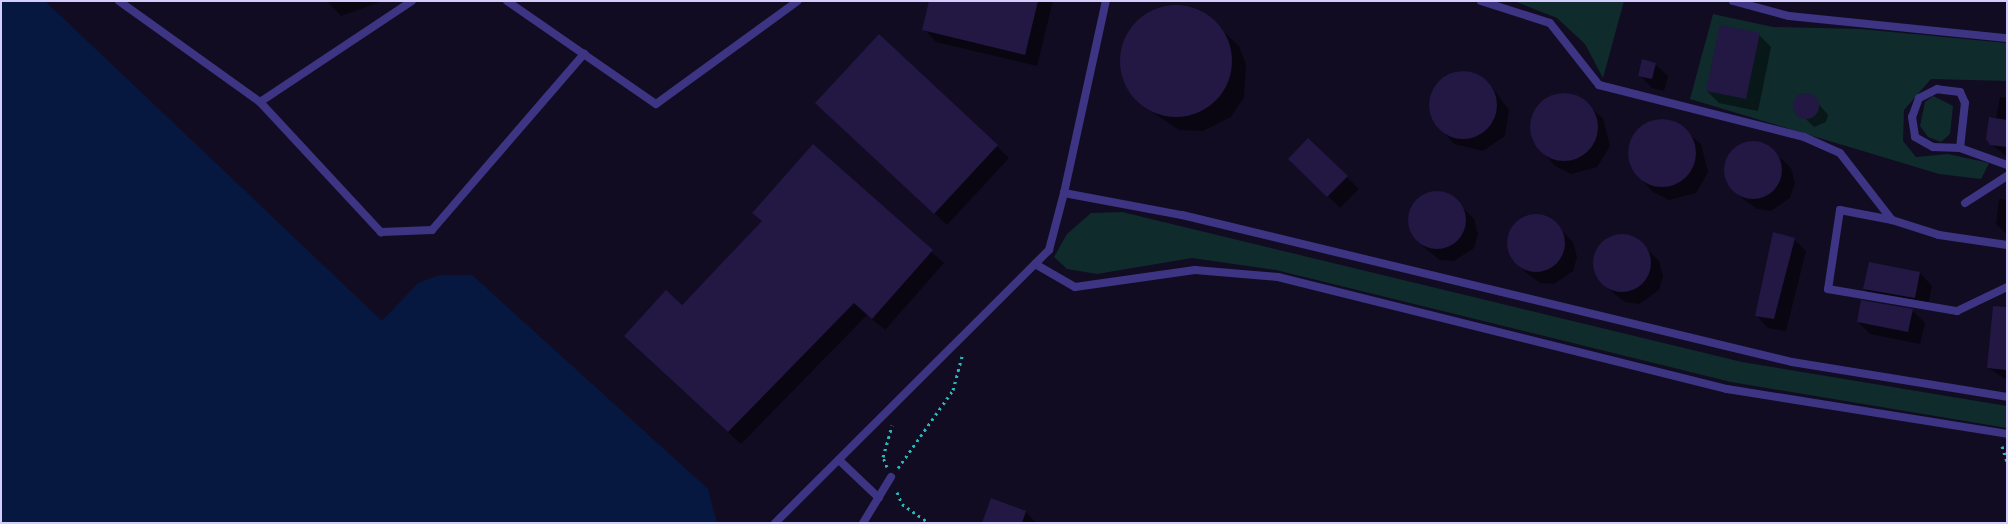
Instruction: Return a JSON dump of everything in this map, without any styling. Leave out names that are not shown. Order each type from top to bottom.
[{"type":"lane","points":[[119,1],[260,102],[381,232],[432,230],[584,54]]},
{"type":"lane","points":[[260,102],[412,1]]},
{"type":"lane","points":[[507,1],[656,104],[798,1]]},
{"type":"lane","points":[[777,522],[1049,250],[1064,193],[1106,1]]},
{"type":"lane","points":[[1481,1],[1550,24],[1599,85],[1804,137],[1840,153],[1892,220]]},
{"type":"lane","points":[[1733,1],[1789,16],[2007,38]]},
{"type":"lane","points":[[1960,148],[1965,103],[1960,92],[1936,90],[1919,98],[1912,117],[1915,137],[1933,147],[1960,148],[2007,165]]},
{"type":"lane","points":[[1965,203],[2007,176]]},
{"type":"lane","points":[[1064,193],[1182,215],[1792,362],[2007,397]]},
{"type":"lane","points":[[2007,245],[1939,234],[1892,220],[1840,210],[1828,289],[1957,310],[2007,287]]},
{"type":"lane","points":[[1035,264],[1074,287],[1195,270],[1278,277],[1727,389],[2007,434]]},
{"type":"lane","points":[[839,460],[879,498]]},
{"type":"lane","points":[[864,523],[891,477]]},
{"type":"path","points":[[891,477],[953,390],[968,331]]},
{"type":"green space","points":[[1514,1],[1624,1],[1603,78],[1585,44],[1557,18]]},
{"type":"green space","points":[[1713,14],[1773,27],[1861,29],[2007,43],[2007,81],[1931,79],[1904,110],[1903,141],[1916,157],[1948,154],[1989,163],[1981,179],[1939,174],[1690,99]]},
{"type":"green space","points":[[1933,96],[1953,106],[1950,134],[1941,142],[1928,137],[1920,126],[1925,102]]},
{"type":"green space","points":[[1122,212],[1742,362],[2007,406],[2007,428],[1731,382],[1276,270],[1192,258],[1097,274],[1067,269],[1054,257],[1067,234],[1091,213]]},
{"type":"water","points":[[1,1],[45,1],[382,321],[418,283],[440,275],[472,275],[708,489],[717,523],[1,523]]},
{"type":"building","points":[[929,1],[1038,1],[1025,55],[922,30]]},
{"type":"building","points":[[1176,5],[1187,6],[1197,10],[1215,22],[1227,40],[1231,50],[1231,72],[1227,82],[1215,100],[1197,112],[1187,116],[1176,117],[1165,116],[1155,112],[1137,100],[1125,82],[1121,72],[1120,61],[1121,50],[1125,40],[1137,22],[1155,10],[1165,6]]},
{"type":"building","points":[[1720,25],[1760,33],[1746,99],[1706,91]]},
{"type":"building","points":[[879,34],[998,145],[934,214],[815,103]]},
{"type":"building","points":[[1642,59],[1656,63],[1652,79],[1638,76]]},
{"type":"building","points":[[1456,71],[1470,71],[1482,76],[1492,86],[1497,98],[1497,112],[1492,124],[1482,134],[1470,139],[1456,139],[1444,134],[1434,124],[1429,112],[1429,98],[1434,86],[1444,76]]},
{"type":"building","points":[[1557,93],[1571,93],[1583,98],[1593,108],[1598,120],[1598,134],[1593,146],[1583,156],[1571,161],[1557,161],[1545,156],[1535,146],[1530,134],[1530,120],[1535,108],[1545,98]]},
{"type":"building","points":[[1806,93],[1815,97],[1819,106],[1815,115],[1806,119],[1797,115],[1793,106],[1797,97]]},
{"type":"building","points":[[1989,117],[2007,120],[2007,147],[1990,145],[1986,139]]},
{"type":"building","points":[[1655,119],[1669,119],[1681,124],[1691,134],[1696,146],[1696,160],[1691,172],[1681,182],[1669,187],[1655,187],[1643,182],[1633,172],[1628,160],[1628,146],[1633,134],[1643,124]]},
{"type":"building","points":[[1308,138],[1348,176],[1327,197],[1288,159]]},
{"type":"building","points":[[1753,141],[1764,143],[1777,154],[1782,170],[1780,181],[1769,194],[1753,199],[1742,197],[1729,186],[1724,170],[1726,159],[1737,146]]},
{"type":"building","points":[[813,144],[933,250],[872,319],[854,303],[728,432],[624,336],[666,290],[682,305],[762,221],[752,213]]},
{"type":"building","points":[[1437,191],[1448,193],[1461,204],[1466,220],[1464,231],[1453,244],[1437,249],[1426,247],[1413,236],[1408,220],[1410,209],[1421,196]]},
{"type":"building","points":[[1536,214],[1547,216],[1560,227],[1565,243],[1563,254],[1552,267],[1536,272],[1525,270],[1512,259],[1507,243],[1509,232],[1520,219]]},
{"type":"building","points":[[1773,232],[1795,238],[1774,319],[1755,316]]},
{"type":"building","points":[[1622,234],[1633,236],[1646,247],[1651,263],[1649,274],[1638,287],[1622,292],[1611,290],[1598,279],[1593,263],[1595,252],[1606,239]]},
{"type":"building","points":[[1869,262],[1920,272],[1915,298],[1863,289]]},
{"type":"building","points":[[1861,300],[1913,309],[1908,332],[1857,322]]},
{"type":"building","points":[[1993,306],[2007,307],[2007,370],[1987,368]]},
{"type":"building","points":[[991,498],[1026,511],[1022,523],[982,523]]}]
